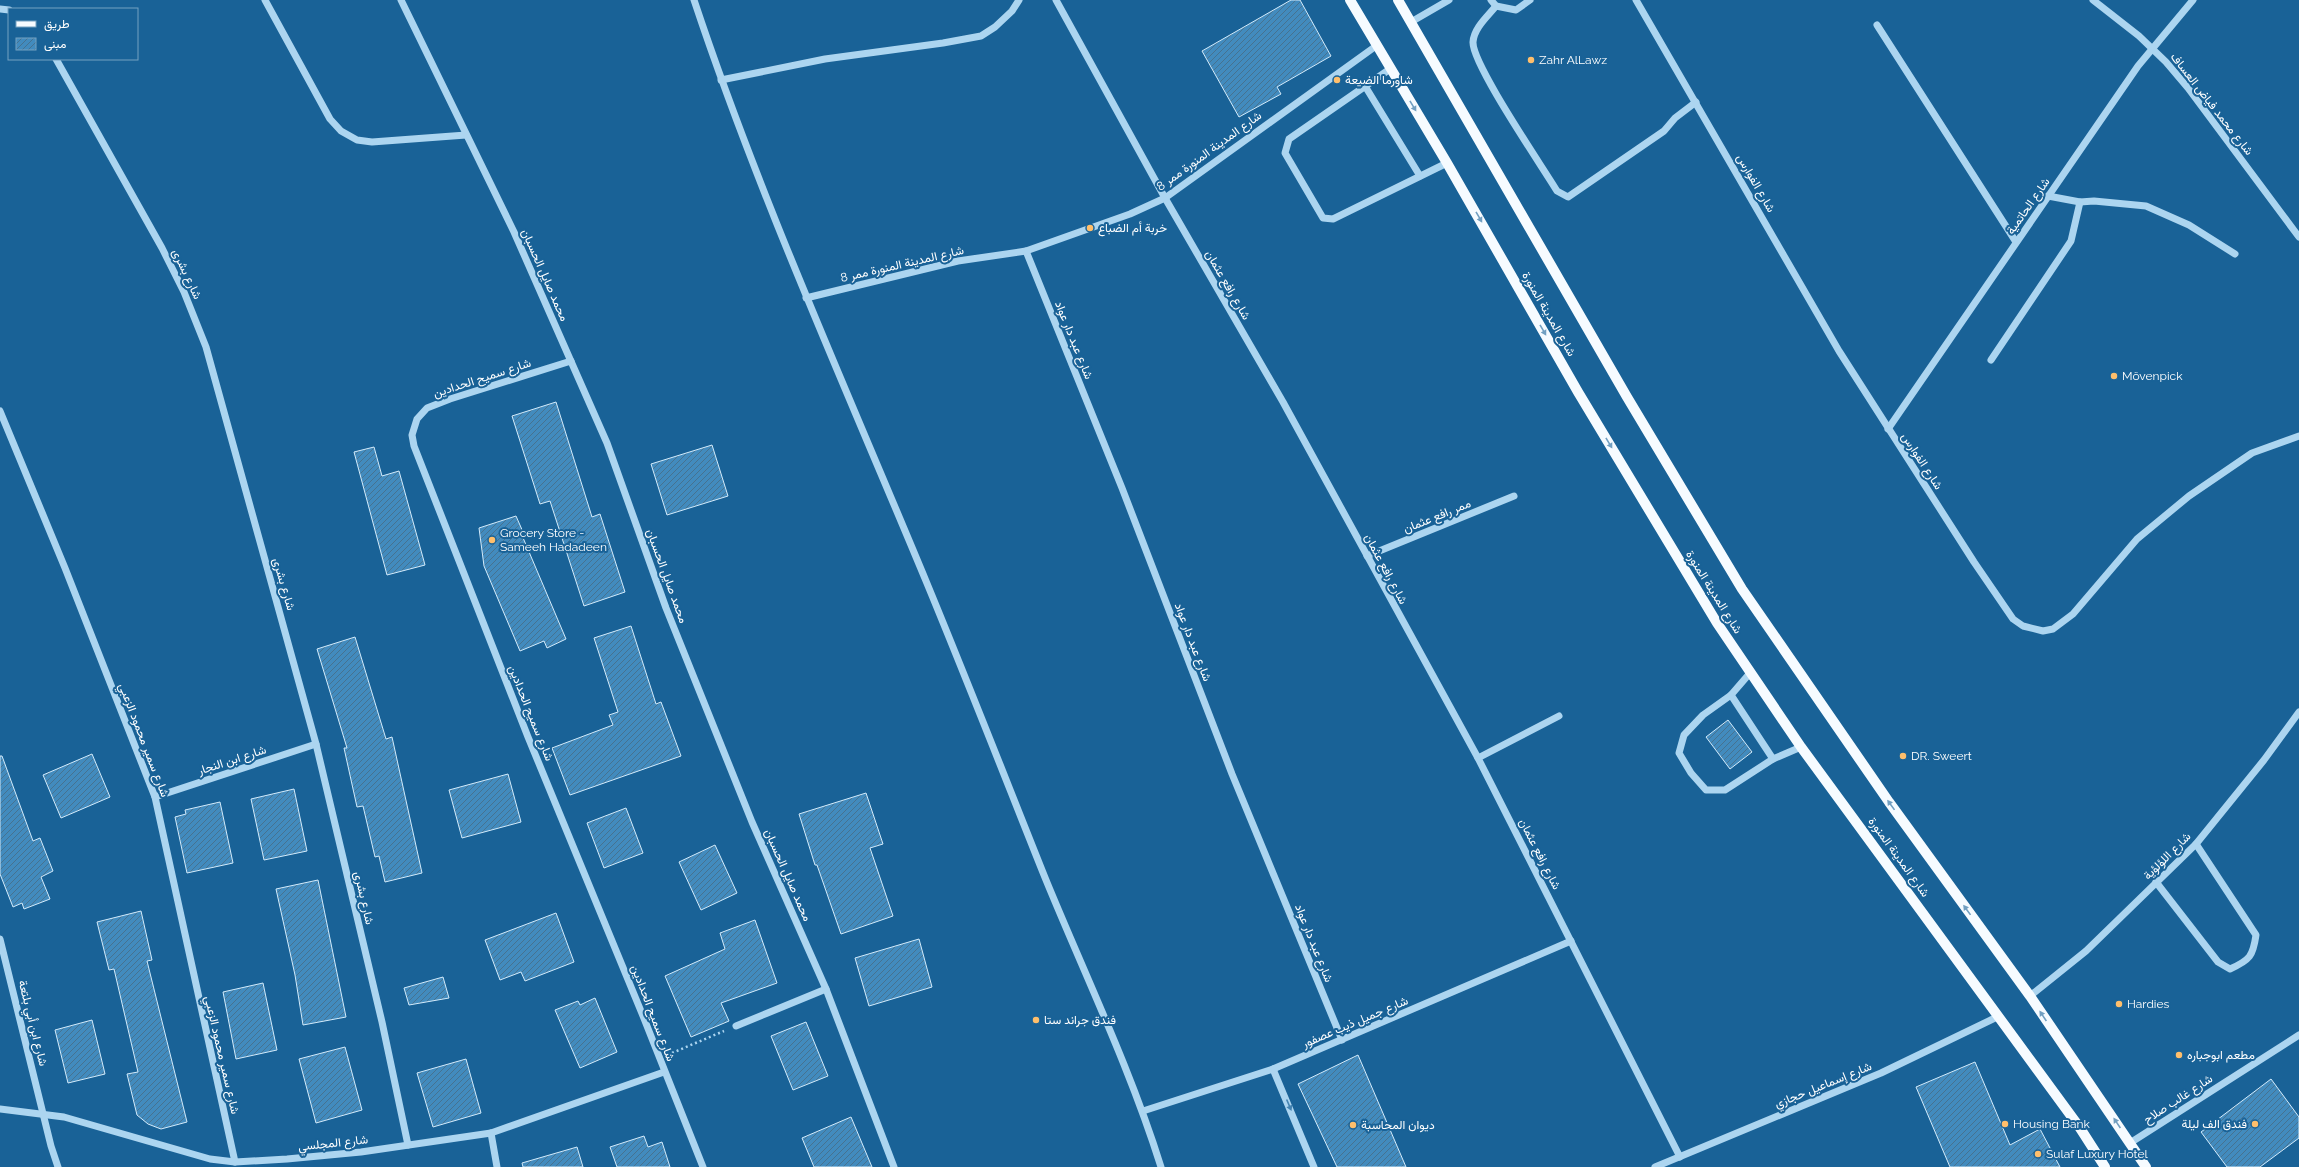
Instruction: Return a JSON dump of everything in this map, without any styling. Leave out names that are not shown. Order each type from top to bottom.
[{"type":"main road","name":"شارع المدينة المنورة","points":[[1350,0],[1447,163],[1672,550],[1750,673],[1801,747],[1875,846],[1997,1017],[2080,1128],[2105,1167]]},
{"type":"main road","name":"شارع المدينة المنورة","points":[[1398,0],[1627,397],[1742,589],[1889,802],[2030,996],[2146,1167]]},
{"type":"street","points":[[264,0],[315,95],[330,119],[341,131],[357,140],[372,142],[466,135]]},
{"type":"street","name":"محمد صايل الحسبان","points":[[401,0],[425,46],[466,135],[514,232],[607,442],[666,608],[749,814],[826,989],[894,1167]]},
{"type":"street","points":[[694,0],[721,80],[761,187],[806,298],[926,581],[1066,929],[1143,1111],[1161,1167]]},
{"type":"street","points":[[721,80],[825,59],[943,43],[980,36],[994,27],[1012,11],[1019,0]]},
{"type":"street","name":"شارع رافع عثمان","points":[[1056,0],[1165,198],[1283,402],[1478,758],[1680,1157]]},
{"type":"street","points":[[1411,22],[1449,0]]},
{"type":"street","points":[[1491,0],[1496,6],[1516,10],[1530,0]]},
{"type":"street","name":"شارع الفوارس","points":[[1636,0],[1839,351],[1974,562],[2013,619],[2028,628],[2043,631],[2053,629],[2073,614],[2137,539],[2189,496],[2252,452],[2299,436]]},
{"type":"street","name":"شارع محمد فياض العساف","points":[[2093,0],[2152,47],[2188,88],[2299,237]]},
{"type":"street","name":"شارع الحاتمية","points":[[1888,429],[2152,47],[2193,0]]},
{"type":"street","points":[[1496,6],[1478,27],[1473,43],[1487,78],[1557,191],[1568,197],[1664,131],[1676,118],[1696,102]]},
{"type":"street","points":[[1876,25],[2016,242]]},
{"type":"street","name":"شارع المدينة المنورة ممر 8","points":[[806,298],[958,261],[1026,251],[1130,214],[1165,198],[1376,46]]},
{"type":"street","name":"شارع بشرى","points":[[57,60],[162,248],[184,292],[206,347],[316,744],[382,1022],[408,1146]]},
{"type":"street","points":[[1390,68],[1289,139],[1285,153],[1323,218],[1333,219],[1447,163]]},
{"type":"street","points":[[1365,86],[1420,176]]},
{"type":"street","points":[[2048,196],[2080,202],[2094,201],[2146,206],[2189,225],[2235,254]]},
{"type":"street","points":[[1991,360],[2070,241],[2080,202]]},
{"type":"street","name":"شارع عبد دار عواد","points":[[1026,251],[1122,488],[1232,774],[1342,1040]]},
{"type":"street","name":"شارع سميح الحدادين","points":[[571,361],[450,398],[427,408],[417,419],[412,435],[425,479],[703,1167]]},
{"type":"street","name":"شارع سمير محمود الزعبي","points":[[0,411],[65,568],[155,797],[235,1162]]},
{"type":"street","name":"ممر رافع عثمان","points":[[1368,556],[1514,496]]},
{"type":"street","points":[[1750,673],[1731,695],[1703,715],[1684,735],[1679,753],[1691,773],[1706,790],[1725,790],[1773,759],[1801,747]]},
{"type":"street","points":[[1731,695],[1773,759]]},
{"type":"street","name":"شارع اللؤلؤية","points":[[2030,996],[2086,951],[2196,844],[2264,760],[2299,712]]},
{"type":"street","points":[[1478,758],[1559,716]]},
{"type":"street","name":"شارع ابن النجار","points":[[155,797],[316,744]]},
{"type":"street","points":[[2156,882],[2218,962],[2230,969],[2244,963],[2254,953],[2256,935],[2196,844]]},
{"type":"street","name":"شارع ابن أبي بلتعة","points":[[0,939],[43,1114],[58,1167]]},
{"type":"street","name":"شارع جميل ذيب عصفور","points":[[1143,1111],[1273,1069],[1571,941]]},
{"type":"street","points":[[736,1026],[826,989]]},
{"type":"street","name":"شارع إسماعيل حجازي","points":[[1655,1167],[1882,1073],[1997,1017]]},
{"type":"street","name":"شارع غالب صلاح","points":[[2130,1143],[2299,1035]]},
{"type":"street","points":[[1273,1069],[1314,1167]]},
{"type":"street","name":"شارع المجلسي","points":[[0,1109],[43,1114],[92,1124],[184,1153],[210,1159],[235,1162],[287,1159],[408,1146],[491,1133],[664,1072]]},
{"type":"street","points":[[491,1133],[497,1167]]},
{"type":"street","points":[[287,1159],[289,1167]]},
{"type":"path","points":[[659,1059],[736,1026]]},
{"type":"building","points":[[1291,0],[1300,0],[1331,56],[1277,87],[1281,94],[1239,117],[1202,51]]},
{"type":"building","points":[[556,402],[592,517],[600,514],[625,592],[584,606],[550,501],[540,504],[512,416]]},
{"type":"building","points":[[712,445],[728,496],[667,515],[651,464]]},
{"type":"building","points":[[374,447],[382,476],[399,471],[425,565],[387,575],[354,452]]},
{"type":"building","points":[[516,516],[523,532],[521,533],[566,639],[547,648],[544,641],[520,651],[484,566],[479,528]]},
{"type":"building","points":[[631,626],[656,704],[661,702],[681,756],[570,795],[552,748],[613,725],[609,715],[618,712],[594,638]]},
{"type":"building","points":[[355,637],[386,739],[392,737],[422,873],[385,882],[379,856],[375,857],[363,806],[357,807],[344,748],[347,748],[317,649]]},
{"type":"building","points":[[1728,720],[1752,752],[1730,769],[1706,737]]},
{"type":"building","points":[[92,754],[110,797],[61,818],[43,775]]},
{"type":"building","points":[[0,756],[2,756],[33,841],[40,838],[53,871],[41,877],[50,899],[24,909],[22,903],[13,907],[0,874]]},
{"type":"building","points":[[508,774],[521,822],[462,838],[449,790]]},
{"type":"building","points":[[294,789],[307,851],[264,860],[251,799]]},
{"type":"building","points":[[866,793],[883,844],[870,848],[893,916],[841,934],[817,865],[815,865],[799,814]]},
{"type":"building","points":[[220,802],[233,863],[187,873],[175,817],[186,814],[185,810]]},
{"type":"building","points":[[626,808],[643,853],[604,868],[587,823]]},
{"type":"building","points":[[715,845],[737,893],[701,910],[679,862]]},
{"type":"building","points":[[318,880],[346,1017],[303,1025],[295,975],[276,889]]},
{"type":"building","points":[[141,911],[152,960],[147,961],[187,1122],[161,1129],[148,1124],[137,1115],[127,1074],[138,1072],[114,969],[109,970],[97,922]]},
{"type":"building","points":[[556,913],[574,962],[525,981],[521,972],[500,980],[485,940]]},
{"type":"building","points":[[755,920],[777,983],[721,1003],[729,1021],[691,1037],[665,976],[725,949],[720,933]]},
{"type":"building","points":[[919,939],[932,987],[869,1006],[855,958]]},
{"type":"building","points":[[443,977],[449,998],[409,1005],[404,988]]},
{"type":"building","points":[[263,983],[277,1050],[236,1059],[223,992]]},
{"type":"building","points":[[595,998],[617,1052],[580,1068],[555,1010],[578,1001],[580,1005]]},
{"type":"building","points":[[92,1020],[105,1074],[68,1083],[55,1030]]},
{"type":"building","points":[[806,1022],[828,1076],[793,1090],[771,1036]]},
{"type":"building","points":[[345,1047],[362,1110],[316,1123],[299,1059]]},
{"type":"building","name":"ديوان المحاسبة","points":[[1358,1055],[1406,1167],[1337,1167],[1298,1084]]},
{"type":"building","points":[[466,1059],[481,1113],[433,1127],[417,1073]]},
{"type":"building","points":[[1975,1062],[2010,1145],[2040,1129],[2060,1167],[1950,1167],[1916,1087]]},
{"type":"building","name":"فندق الف ليلة","points":[[2271,1079],[2299,1117],[2299,1138],[2260,1167],[2227,1167],[2201,1132]]},
{"type":"building","points":[[851,1117],[872,1167],[814,1167],[802,1138]]},
{"type":"building","points":[[644,1136],[648,1147],[662,1142],[670,1167],[617,1167],[610,1147]]},
{"type":"building","points":[[577,1147],[583,1167],[523,1167],[522,1163]]},
{"type":"place","name":"Zahr AlLawz","points":[[1531,60]]},
{"type":"place","name":"شاورما الضيعة","points":[[1337,80]]},
{"type":"place","name":"خربة أم الضباع","points":[[1090,228]]},
{"type":"place","name":"Mövenpick","points":[[2114,376]]},
{"type":"place","name":"Grocery Store - Sameeh Hadadeen","points":[[492,540]]},
{"type":"place","name":"DR. Sweert","points":[[1903,756]]},
{"type":"place","name":"Hardies","points":[[2119,1004]]},
{"type":"place","name":"فندق جراند ستا","points":[[1036,1020]]},
{"type":"place","name":"مطعم ابوجباره","points":[[2179,1055]]},
{"type":"place","name":"Housing Bank","points":[[2005,1124]]},
{"type":"place","name":"فندق الف ليلة","points":[[2255,1124]]},
{"type":"place","name":"ديوان المحاسبة","points":[[1353,1125]]},
{"type":"place","name":"Sulaf Luxury Hotel","points":[[2038,1154]]}]
